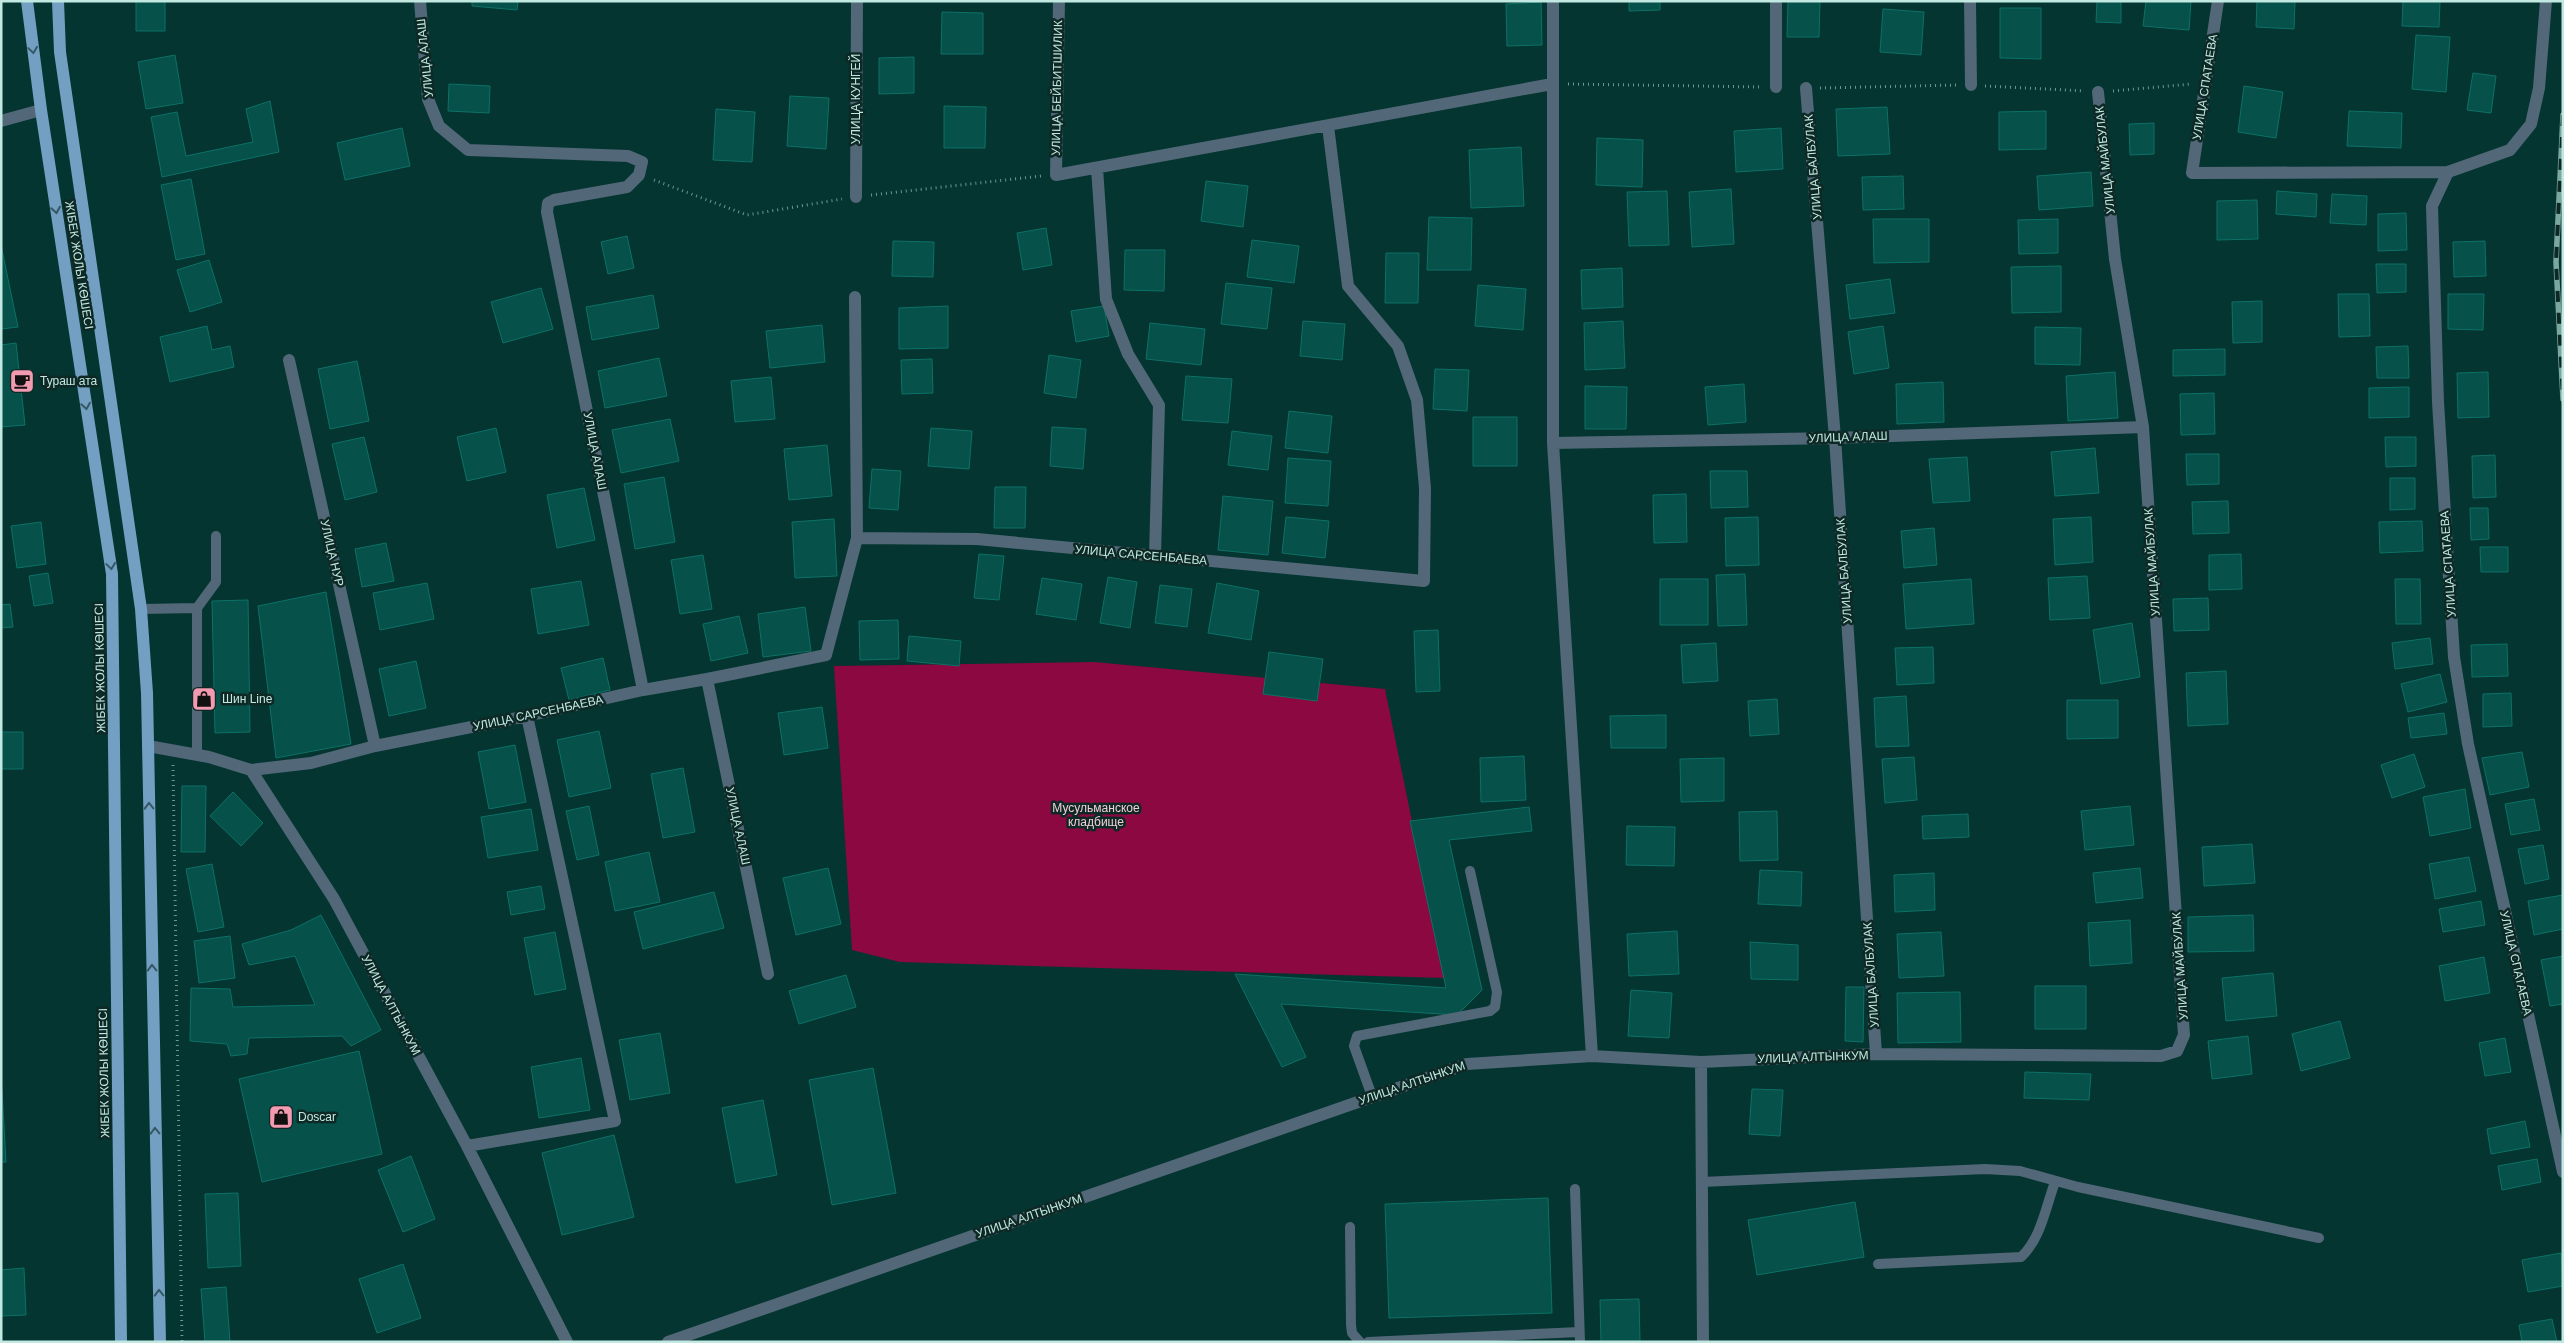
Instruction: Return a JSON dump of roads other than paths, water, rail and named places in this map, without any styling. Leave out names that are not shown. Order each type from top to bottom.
[{"type":"main road","name":"ЖІБЕК ЖОЛЫ КӨШЕСІ","points":[[26,1],[112,574],[121,1342]]},
{"type":"main road","name":"ЖІБЕК ЖОЛЫ КӨШЕСІ","points":[[58,1],[60,52],[141,609],[148,746],[160,1342]]},
{"type":"street","name":"УЛИЦА АЛАШ","points":[[420,1],[428,99],[439,126],[468,150],[628,156],[642,162],[639,175],[627,186],[554,200],[548,203],[547,212],[643,690]]},
{"type":"street","name":"УЛИЦА КУНГЕЙ","points":[[856,1],[856,196]]},
{"type":"street","name":"УЛИЦА БЕЙБИТШИЛИК","points":[[1058,1],[1056,175],[1097,168]]},
{"type":"street","points":[[1553,1],[1553,443],[1592,1056]]},
{"type":"street","points":[[1776,1],[1776,87]]},
{"type":"street","points":[[1970,1],[1971,85]]},
{"type":"street","name":"УЛИЦА СПАТАЕВА","points":[[2218,1],[2192,173],[2448,172],[2432,206],[2438,402],[2454,657],[2468,744],[2563,1172]]},
{"type":"street","points":[[2448,172],[2510,150],[2531,124],[2539,88],[2546,1]]},
{"type":"street","points":[[1155,556],[1159,405],[1128,354],[1106,299],[1097,168],[1552,84]]},
{"type":"street","name":"УЛИЦА БАЛБУЛАК","points":[[1806,88],[1835,438],[1876,1054]]},
{"type":"street","name":"УЛИЦА МАЙБУЛАК","points":[[2098,92],[2115,259],[2143,427],[2184,1035]]},
{"type":"street","points":[[1,121],[41,110]]},
{"type":"street","name":"УЛИЦА САРСЕНБАЕВА","points":[[251,770],[311,763],[375,746],[527,716],[643,690],[826,655],[857,538],[977,539],[1424,581],[1425,488],[1417,400],[1398,346],[1348,286],[1328,126]]},
{"type":"street","points":[[854,297],[857,538]]},
{"type":"street","name":"УЛИЦА НУР","points":[[290,360],[375,746]]},
{"type":"street","name":"УЛИЦА АЛАШ","points":[[1553,443],[1835,438],[2143,427]]},
{"type":"street","name":"УЛИЦА АЛАШ","points":[[707,679],[768,974]]},
{"type":"street","points":[[466,1146],[615,1121],[527,716]]},
{"type":"street","points":[[148,746],[197,754],[251,770]]},
{"type":"street","name":"УЛИЦА АЛТЫНКУМ","points":[[251,770],[334,898],[466,1146],[567,1342]]},
{"type":"street","name":"УЛИЦА АЛТЫНКУМ","points":[[668,1342],[1467,1064],[1592,1056],[1701,1062],[1876,1054],[2161,1056],[2177,1051],[2184,1035]]},
{"type":"street","points":[[1701,1062],[1703,1342]]},
{"type":"lane","points":[[197,754],[197,608],[216,582],[216,536]]},
{"type":"lane","points":[[141,609],[197,608]]},
{"type":"lane","points":[[1372,1096],[1354,1046],[1357,1036],[1364,1033],[1490,1010],[1495,1007],[1497,992],[1470,871]]},
{"type":"lane","points":[[1702,1182],[1985,1169],[2020,1171],[2055,1182],[2319,1238]]},
{"type":"lane","points":[[1878,1264],[2021,1257],[2029,1250],[2036,1239],[2055,1182]]},
{"type":"lane","points":[[1368,1342],[1580,1337],[1575,1188]]},
{"type":"lane","points":[[1350,1227],[1350,1325],[1352,1333],[1360,1342]]},
{"type":"railway","points":[[2563,115],[2556,262],[2563,399]]},
{"type":"place","name":"Тураш ата","points":[[22,381]]},
{"type":"place","name":"Шин Line","points":[[204,699]]},
{"type":"place","name":"Doscar","points":[[281,1117]]},
{"type":"park label","name":"Мусульманское кладбище","points":[[1096,815]]}]
